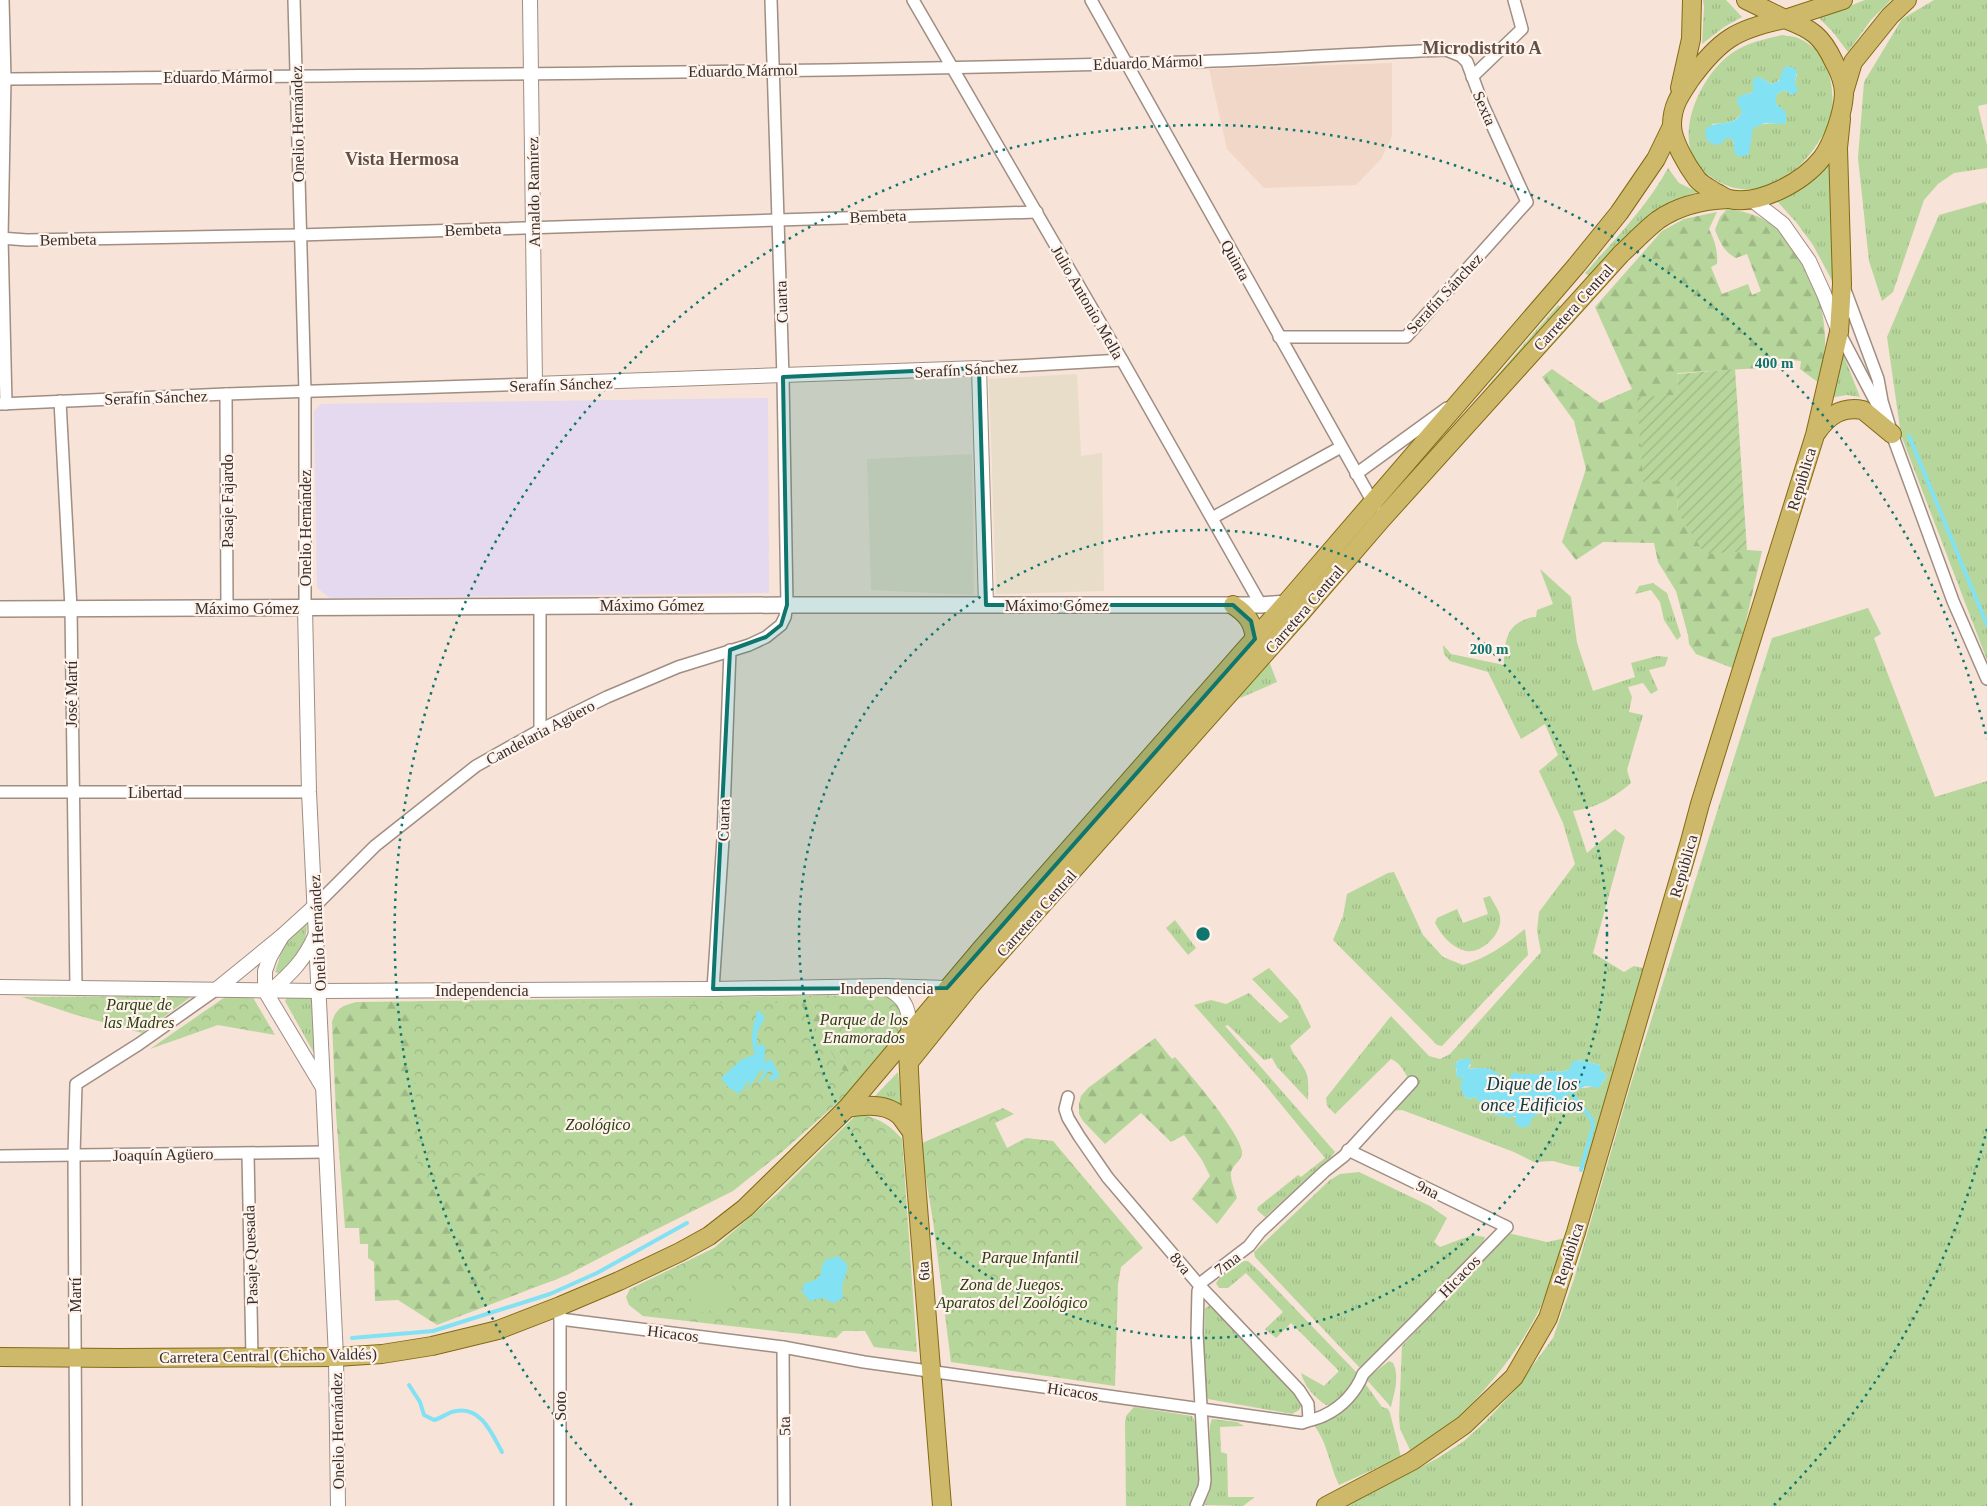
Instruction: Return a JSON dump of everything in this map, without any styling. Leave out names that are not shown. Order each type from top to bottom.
[{"type":"main road","points":[[1692,0],[1690,39],[1672,126],[1684,162],[1700,183],[1728,199],[1752,200],[1770,195],[1805,174],[1822,158],[1841,119],[1844,92],[1853,62],[1890,16],[1907,0]]},
{"type":"main road","points":[[1746,0],[1806,27],[1826,45],[1839,71],[1844,92]]},
{"type":"main road","points":[[1677,99],[1714,50],[1736,34],[1756,25],[1785,19],[1843,0]]},
{"type":"main road","name":"República","points":[[1327,1506],[1412,1461],[1464,1425],[1514,1377],[1548,1318],[1576,1232],[1700,804],[1815,435],[1839,332],[1842,284],[1838,148],[1841,119]]},
{"type":"main road","name":"Carretera Central","points":[[908,1062],[954,993],[1255,639],[1567,277],[1619,213],[1656,159],[1672,126]]},
{"type":"main road","name":"Carretera Central","points":[[908,1035],[954,993],[1299,616],[1381,520],[1621,254],[1659,220],[1682,208],[1712,200],[1728,199]]},
{"type":"main road","points":[[1815,435],[1832,415],[1848,409],[1863,410],[1892,434]]},
{"type":"main road","points":[[1286,603],[1299,616]]},
{"type":"main road","name":"Máximo Gómez","points":[[0,608],[305,608],[787,604],[986,606],[1261,605],[1286,603]]},
{"type":"main road","points":[[1234,605],[1245,613],[1251,621],[1255,639]]},
{"type":"main road","name":"6ta","points":[[908,1035],[912,1132],[942,1506]]},
{"type":"main road","name":"Carretera Central (Chicho Valdés)","points":[[0,1357],[336,1357],[382,1354],[432,1346],[560,1312],[709,1236],[745,1208],[846,1108],[908,1035]]},
{"type":"main road","points":[[846,1108],[865,1105],[887,1109],[898,1115],[912,1132]]},
{"type":"street","points":[[3,0],[1,238],[3,404]]},
{"type":"street","name":"Onelio Hernández","points":[[294,0],[305,392],[305,608],[310,792],[320,991],[322,1087],[336,1357],[338,1506]]},
{"type":"street","name":"Arnaldo Ramírez","points":[[530,0],[535,384]]},
{"type":"street","name":"Cuarta","points":[[771,0],[783,377],[787,604]]},
{"type":"street","name":"Julio Antonio Mella","points":[[912,0],[1122,360],[1261,605]]},
{"type":"street","name":"Quinta","points":[[1091,0],[1373,502],[1381,520]]},
{"type":"street","name":"Sexta","points":[[1514,0],[1522,29],[1472,77],[1527,202]]},
{"type":"street","name":"Eduardo Mármol","points":[[2,79],[531,74],[951,67],[1125,63],[1446,50],[1461,56],[1467,62],[1472,77]]},
{"type":"street","points":[[1752,200],[1783,224],[1809,261],[1839,332],[1892,434]]},
{"type":"street","name":"Serafín Sánchez","points":[[1279,337],[1406,337],[1527,202]]},
{"type":"street","name":"Bembeta","points":[[1,238],[27,240],[300,235],[1036,212]]},
{"type":"street","points":[[1842,284],[1878,379],[1882,401],[1892,434],[1953,601],[1987,680]]},
{"type":"street","name":"Serafín Sánchez","points":[[3,404],[226,394],[783,377],[1122,360]]},
{"type":"street","points":[[979,368],[986,606]]},
{"type":"street","name":"Pasaje Fajardo","points":[[226,394],[227,608]]},
{"type":"street","points":[[1356,474],[1464,396]]},
{"type":"street","name":"José Martí","points":[[60,401],[71,608],[76,987]]},
{"type":"street","points":[[1212,518],[1341,446]]},
{"type":"street","name":"Candelaria Agüero","points":[[315,906],[375,846],[476,766],[540,730],[607,697],[678,667],[749,645],[766,637],[781,625],[785,618],[787,604]]},
{"type":"street","points":[[540,606],[540,730]]},
{"type":"street","name":"Cuarta","points":[[714,989],[730,650]]},
{"type":"street","name":"Libertad","points":[[0,792],[310,792]]},
{"type":"street","points":[[217,989],[282,936],[315,906]]},
{"type":"street","points":[[268,991],[295,969],[304,958],[316,931]]},
{"type":"street","points":[[268,991],[265,971],[270,957],[282,936]]},
{"type":"street","points":[[884,986],[896,992],[905,1004],[910,1020],[908,1035]]},
{"type":"street","name":"Independencia","points":[[0,987],[320,991],[884,986],[954,993]]},
{"type":"street","name":"Martí","points":[[76,1506],[74,1155],[76,1084],[139,1044],[217,989]]},
{"type":"street","name":"Onelio Hernández","points":[[268,991],[322,1087]]},
{"type":"street","name":"7ma","points":[[1196,1506],[1205,1480],[1197,1333],[1197,1298],[1202,1282],[1249,1246],[1260,1232],[1348,1150],[1412,1082]]},
{"type":"street","name":"8va","points":[[1068,1097],[1065,1108],[1079,1136],[1108,1178],[1200,1286],[1298,1390],[1308,1404],[1309,1420]]},
{"type":"street","name":"9na","points":[[1348,1150],[1507,1227]]},
{"type":"street","name":"Joaquín Agüero","points":[[0,1156],[326,1152]]},
{"type":"street","name":"Pasaje Quesada","points":[[248,1154],[252,1357]]},
{"type":"street","name":"Hicacos","points":[[560,1312],[783,1347],[864,1362],[1302,1423],[1324,1416],[1342,1405],[1360,1382],[1363,1374],[1507,1227]]},
{"type":"street","name":"Soto","points":[[560,1312],[560,1506]]},
{"type":"street","name":"5ta","points":[[783,1347],[784,1506]]},
{"type":"highlighted area","points":[[979,368],[986,605],[1233,605],[1251,621],[1255,639],[947,988],[713,989],[730,650],[766,637],[781,625],[787,605],[783,377]]},
{"type":"shaded area","points":[[1392,63],[1392,136],[1381,159],[1356,185],[1264,188],[1227,149],[1209,69]]},
{"type":"shaded area","points":[[1077,374],[1081,456],[1102,453],[1104,591],[996,594],[989,379]]},
{"type":"shaded area","points":[[768,398],[769,593],[330,598],[317,588],[314,411],[321,404]]},
{"type":"shaded area","points":[[972,454],[974,595],[871,590],[867,459]]},
{"type":"green space","points":[[1703,0],[1726,0],[1742,17],[1724,27],[1702,44],[1704,7]]},
{"type":"green space","points":[[1865,0],[1891,0],[1871,20],[1848,52],[1819,18]]},
{"type":"green space","points":[[1934,0],[1987,0],[1987,104],[1978,106],[1987,146],[1987,168],[1954,173],[1938,184],[1924,200],[1893,292],[1882,301],[1869,261],[1858,158],[1864,82],[1902,19]]},
{"type":"green space","points":[[1782,35],[1800,39],[1810,45],[1825,63],[1829,74],[1832,98],[1829,124],[1810,154],[1788,175],[1775,183],[1761,188],[1731,187],[1706,174],[1694,160],[1689,132],[1691,116],[1696,101],[1711,73],[1732,53],[1756,42]],"holes":[[[1782,72],[1797,74],[1792,95],[1784,90],[1776,95],[1775,98],[1786,117],[1785,122],[1756,126],[1752,128],[1750,139],[1734,145],[1732,138],[1723,140],[1712,124],[1733,121],[1739,116],[1742,112],[1740,106],[1742,95],[1753,91],[1753,81],[1760,77],[1771,84],[1779,80]]]},
{"type":"green space","points":[[1829,158],[1836,288],[1813,245],[1776,200]]},
{"type":"green space","points":[[1668,168],[1679,183],[1698,192],[1676,200],[1649,216],[1607,255],[1589,276],[1585,273],[1640,210]]},
{"type":"green space","points":[[1985,202],[1987,205],[1987,660],[1901,435],[1887,337],[1939,215]]},
{"type":"green space","points":[[1727,209],[1745,212],[1763,219],[1773,226],[1794,249],[1810,276],[1821,306],[1825,343],[1819,383],[1800,369],[1801,361],[1762,357],[1760,368],[1677,373],[1678,395],[1637,398],[1676,479],[1678,513],[1747,550],[1762,551],[1735,669],[1696,654],[1689,644],[1676,591],[1658,562],[1654,543],[1603,542],[1576,560],[1562,542],[1586,469],[1574,421],[1542,377],[1552,369],[1600,403],[1632,389],[1595,307],[1662,231],[1684,219],[1717,212],[1709,229],[1717,255],[1717,264],[1711,267],[1722,294],[1748,284],[1752,295],[1761,291],[1747,254],[1736,258],[1728,253],[1715,230],[1720,217]]},
{"type":"green space","points":[[1558,305],[1561,307],[1490,388],[1488,386]]},
{"type":"green space","points":[[1842,351],[1860,397],[1847,395],[1829,398]]},
{"type":"green space","points":[[1735,369],[1747,551],[1705,554],[1678,513],[1676,479],[1643,482],[1637,397],[1678,395],[1677,374]]},
{"type":"green space","points":[[1540,569],[1571,597],[1577,643],[1593,691],[1635,677],[1631,663],[1657,656],[1668,657],[1665,666],[1649,670],[1658,690],[1651,694],[1643,683],[1628,687],[1632,697],[1629,712],[1643,715],[1627,770],[1631,783],[1604,802],[1573,811],[1587,853],[1615,829],[1625,837],[1593,953],[1624,972],[1634,966],[1647,969],[1588,1168],[1553,1161],[1534,1162],[1514,1152],[1402,1110],[1391,1111],[1411,1090],[1417,1079],[1415,1077],[1410,1081],[1400,1066],[1391,1059],[1335,1114],[1327,1106],[1326,1098],[1391,1016],[1429,1056],[1440,1059],[1450,1054],[1541,952],[1537,931],[1539,912],[1575,864],[1563,823],[1539,771],[1558,755],[1545,724],[1521,739],[1488,672],[1450,661],[1444,654],[1443,645],[1451,654],[1504,665],[1505,645],[1513,627],[1525,619],[1536,617],[1537,610],[1553,604]],"holes":[[[1465,1059],[1471,1065],[1468,1069],[1490,1069],[1507,1083],[1515,1085],[1546,1072],[1569,1070],[1579,1060],[1600,1065],[1600,1070],[1607,1075],[1601,1085],[1568,1089],[1561,1100],[1555,1103],[1554,1109],[1535,1115],[1530,1120],[1495,1114],[1480,1103],[1476,1097],[1469,1099],[1464,1096],[1462,1084],[1464,1076],[1457,1077],[1456,1063],[1459,1060]]]},
{"type":"green space","points":[[1653,583],[1667,593],[1681,636],[1677,640],[1664,620],[1660,602],[1651,590],[1635,594],[1639,586]]},
{"type":"green space","points":[[1868,608],[1881,634],[1874,638],[1935,797],[1987,781],[1987,1506],[1347,1506],[1438,1458],[1464,1441],[1514,1391],[1553,1338],[1574,1279],[1629,1090],[1772,638]]},
{"type":"green space","points":[[1269,661],[1277,682],[1238,699]]},
{"type":"green space","points":[[1394,872],[1423,935],[1443,957],[1463,965],[1472,962],[1496,950],[1525,929],[1528,955],[1442,1046],[1437,1045],[1333,940],[1343,916],[1347,894],[1388,873]]},
{"type":"green space","points":[[1490,896],[1500,917],[1500,923],[1495,936],[1485,946],[1472,951],[1466,951],[1452,944],[1437,928],[1435,923],[1437,918],[1457,909],[1463,923],[1488,914],[1483,898]]},
{"type":"green space","points":[[307,918],[302,950],[281,974],[275,972],[286,938]]},
{"type":"green space","points":[[1175,920],[1196,948],[1188,955],[1166,928]]},
{"type":"green space","points":[[1269,968],[1298,1000],[1311,1027],[1290,1046],[1307,1075],[1308,1100],[1277,1067],[1272,1058],[1264,1060],[1228,1025],[1225,1026],[1335,1152],[1265,1217],[1257,1210],[1258,1207],[1298,1175],[1301,1177],[1325,1158],[1266,1086],[1194,1005],[1211,1000],[1226,1004],[1249,993],[1280,1023],[1289,1017],[1252,979]]},
{"type":"green space","name":"Parque de las Madres","points":[[228,995],[252,996],[275,1035],[218,1025],[150,1049]]},
{"type":"green space","points":[[289,995],[312,996],[314,1053],[285,1001]]},
{"type":"green space","name":"Parque de las Madres","points":[[192,996],[142,1033],[73,1014],[22,997]]},
{"type":"green space","name":"Zoológico","points":[[808,996],[857,1085],[730,1190],[567,1275],[437,1325],[398,1300],[375,1301],[374,1262],[368,1258],[368,1244],[360,1244],[359,1228],[345,1228],[336,1114],[332,1022],[336,1013],[341,1008],[357,1002]]},
{"type":"green space","name":"Parque de los Enamorados","points":[[808,996],[889,997],[903,1007],[904,1033],[857,1085]]},
{"type":"green space","name":"Zoológico","points":[[413,1002],[800,1003],[854,1088],[782,1152],[733,1191],[555,1280],[481,1304],[480,1275],[491,1268],[490,1176],[418,1178]]},
{"type":"green space","points":[[1155,1038],[1172,1059],[1175,1057],[1213,1102],[1232,1130],[1242,1151],[1241,1157],[1231,1172],[1237,1198],[1217,1224],[1192,1199],[1210,1176],[1202,1160],[1184,1135],[1171,1142],[1141,1113],[1105,1144],[1083,1121],[1079,1114],[1081,1096],[1088,1088]]},
{"type":"green space","points":[[898,1072],[903,1112],[873,1098]]},
{"type":"green space","name":"Parque Infantil","points":[[1003,1108],[1014,1114],[995,1123],[1007,1148],[1026,1138],[1053,1141],[1143,1248],[1121,1267],[1118,1284],[1115,1386],[951,1362],[933,1221],[920,1144]]},
{"type":"green space","points":[[865,1115],[885,1124],[902,1139],[917,1352],[874,1347],[865,1331],[843,1331],[836,1338],[643,1316],[629,1305],[626,1297],[630,1289],[714,1248],[778,1193],[855,1116]]},
{"type":"green space","points":[[1359,1172],[1430,1206],[1447,1218],[1434,1242],[1440,1247],[1472,1235],[1485,1237],[1481,1250],[1363,1367],[1359,1367],[1255,1257],[1254,1252],[1330,1180],[1340,1174]]},
{"type":"green space","points":[[1508,1233],[1547,1242],[1566,1238],[1541,1307],[1512,1355],[1482,1392],[1449,1425],[1412,1454],[1400,1429],[1402,1346]]},
{"type":"green space","points":[[1241,1261],[1248,1261],[1259,1271],[1358,1374],[1358,1380],[1337,1404],[1326,1405],[1318,1399],[1310,1391],[1301,1373],[1324,1386],[1339,1371],[1291,1323],[1276,1338],[1265,1329],[1283,1312],[1246,1273],[1228,1288],[1219,1288],[1216,1283],[1221,1276]]},
{"type":"green space","points":[[730,1277],[736,1305],[694,1314],[688,1286]]},
{"type":"green space","points":[[1208,1306],[1213,1306],[1298,1396],[1302,1404],[1299,1410],[1292,1414],[1208,1399],[1203,1381],[1205,1309]]},
{"type":"green space","points":[[1389,1361],[1393,1363],[1396,1374],[1396,1385],[1391,1407],[1366,1379]]},
{"type":"green space","points":[[1364,1382],[1382,1407],[1388,1409],[1390,1413],[1401,1457],[1339,1485],[1325,1446],[1313,1424]]},
{"type":"green space","points":[[1134,1407],[1192,1416],[1198,1436],[1200,1461],[1197,1486],[1190,1506],[1126,1506],[1125,1422],[1126,1416]]},
{"type":"green space","points":[[1212,1419],[1237,1422],[1244,1426],[1220,1427],[1221,1452],[1227,1454],[1228,1497],[1255,1497],[1243,1506],[1204,1505],[1210,1491],[1210,1425]]},
{"type":"water","points":[[1785,67],[1792,67],[1797,70],[1795,83],[1798,91],[1792,95],[1784,90],[1776,95],[1776,104],[1786,112],[1786,124],[1765,123],[1753,128],[1749,154],[1745,156],[1737,156],[1731,138],[1726,138],[1722,143],[1715,145],[1707,141],[1705,130],[1710,126],[1730,122],[1739,117],[1742,112],[1736,100],[1741,95],[1753,91],[1754,78],[1760,77],[1771,84],[1779,81]]},
{"type":"water","points":[[758,1010],[765,1017],[757,1033],[757,1046],[762,1044],[765,1047],[765,1063],[771,1059],[780,1076],[770,1082],[769,1077],[773,1074],[772,1070],[768,1072],[760,1083],[758,1082],[765,1071],[761,1070],[745,1093],[750,1082],[748,1081],[739,1094],[728,1087],[721,1078],[741,1060],[755,1054],[752,1037]]},
{"type":"water","name":"Dique de los once Edificios","points":[[1469,1058],[1471,1061],[1468,1069],[1490,1069],[1506,1082],[1514,1085],[1510,1080],[1511,1075],[1515,1071],[1518,1074],[1558,1072],[1569,1070],[1572,1062],[1579,1060],[1600,1065],[1600,1070],[1607,1075],[1599,1088],[1586,1086],[1579,1089],[1569,1089],[1567,1097],[1555,1103],[1554,1109],[1535,1116],[1530,1125],[1523,1128],[1515,1124],[1516,1116],[1507,1118],[1506,1116],[1498,1115],[1485,1107],[1476,1097],[1469,1099],[1464,1096],[1461,1089],[1461,1079],[1464,1076],[1456,1078],[1457,1069],[1454,1066],[1459,1060]]},
{"type":"water","points":[[838,1256],[847,1264],[842,1287],[843,1297],[833,1303],[823,1298],[809,1301],[802,1291],[804,1284],[817,1279],[821,1274],[825,1260]]},
{"type":"waterway","points":[[1909,436],[1987,625]]},
{"type":"waterway","points":[[1568,1089],[1592,1120],[1593,1126],[1581,1170]]},
{"type":"waterway","points":[[352,1338],[433,1331],[550,1294],[597,1273],[687,1223]]},
{"type":"waterway","points":[[409,1385],[420,1402],[424,1415],[434,1420],[456,1411],[472,1413],[485,1423],[502,1452]]},
{"type":"district","name":"Microdistrito A","points":[[1482,48]]},
{"type":"district","name":"Vista Hermosa","points":[[402,159]]},
{"type":"park label","name":"Zona de Juegos. Aparatos del Zoológico","points":[[1012,1293]]}]
